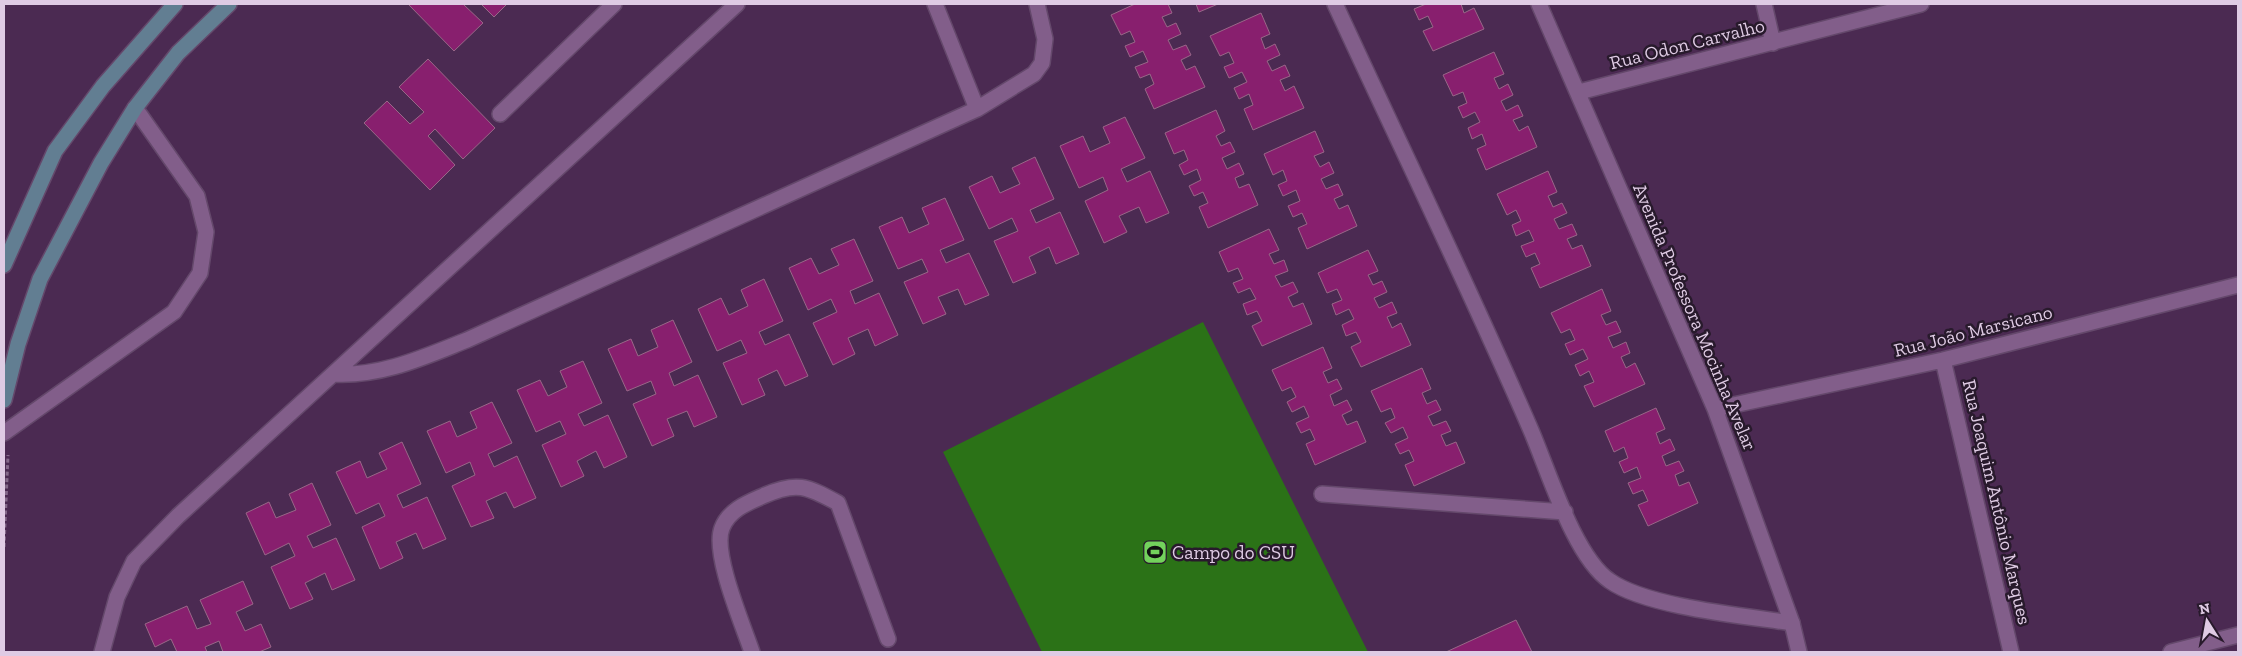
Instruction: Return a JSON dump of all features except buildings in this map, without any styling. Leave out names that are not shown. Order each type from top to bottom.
[{"type":"main road","points":[[4,265],[55,151],[103,86],[175,4]]},
{"type":"main road","points":[[4,400],[18,344],[40,279],[101,162],[135,108],[178,53],[229,4]]},
{"type":"street","points":[[500,114],[614,4]]},
{"type":"street","points":[[102,652],[117,597],[134,561],[178,516],[737,4]]},
{"type":"street","points":[[935,4],[977,109]]},
{"type":"street","points":[[334,374],[353,375],[379,371],[419,359],[459,343],[977,109],[1034,74],[1042,63],[1045,39],[1037,4]]},
{"type":"street","points":[[1335,4],[1526,419],[1565,512],[1592,564],[1609,581],[1640,595],[1696,608],[1792,623]]},
{"type":"street","name":"Avenida Professora Mocinha Avelar","points":[[1539,4],[1579,92],[1715,409],[1792,623],[1799,652]]},
{"type":"street","points":[[1764,4],[1773,43]]},
{"type":"street","name":"Rua Odon Carvalho","points":[[1579,92],[1921,4]]},
{"type":"street","points":[[7,431],[174,312],[200,273],[206,232],[198,196],[135,108]]},
{"type":"street","name":"Rua João Marsicano","points":[[1715,409],[1943,360],[2238,285]]},
{"type":"street","name":"Rua Joaquim Antônio Marques","points":[[1943,360],[2011,652]]},
{"type":"street","points":[[752,652],[721,559],[722,528],[737,508],[781,488],[809,487],[838,503],[888,639]]},
{"type":"street","points":[[1322,494],[1565,512]]},
{"type":"street","points":[[2171,652],[2238,635]]},
{"type":"path","points":[[4,547],[7,431]]},
{"type":"green space","name":"Campo do CSU","points":[[1203,322],[1368,652],[1042,652],[943,452]]},
{"type":"place","name":"Campo do CSU","points":[[1155,552]]}]
